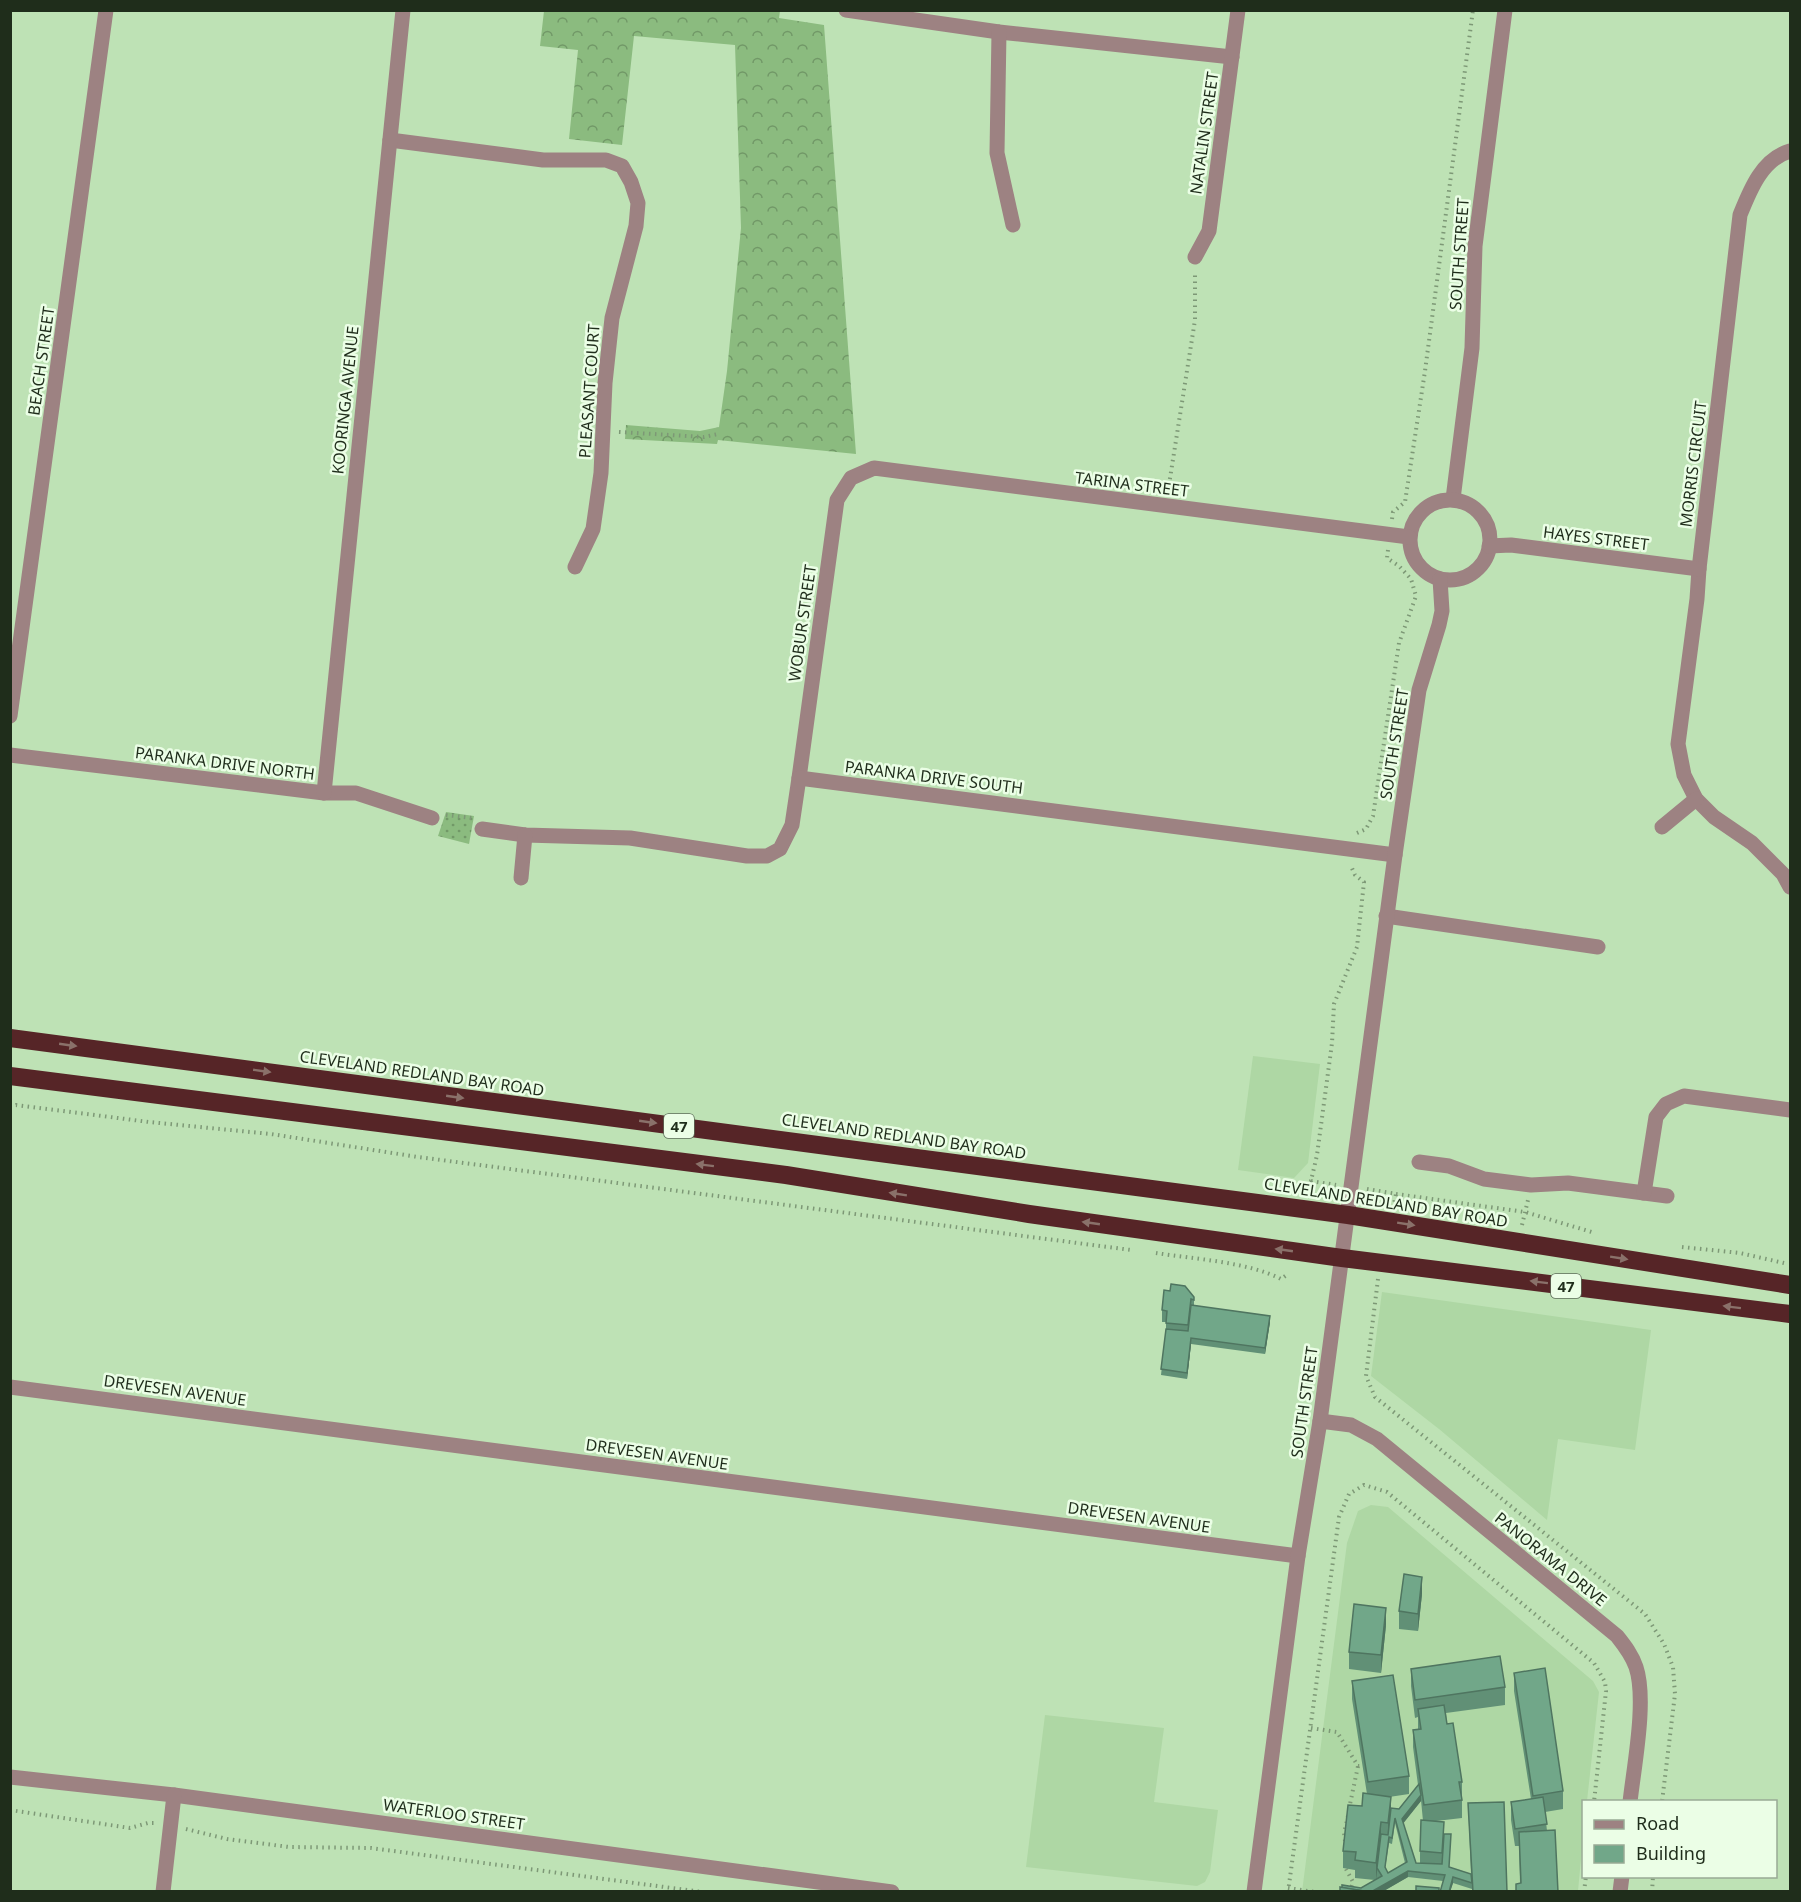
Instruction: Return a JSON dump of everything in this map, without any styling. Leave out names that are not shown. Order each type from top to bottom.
[{"type":"highway","name":"CLEVELAND REDLAND BAY ROAD","points":[[10,1038],[1348,1215],[1791,1285]]},
{"type":"highway","name":"47","points":[[10,1076],[786,1175],[1029,1214],[1342,1258],[1791,1314]]},
{"type":"street","name":"BEACH STREET","points":[[10,716],[106,10]]},
{"type":"street","name":"KOORINGA AVENUE","points":[[324,793],[402,10]]},
{"type":"street","points":[[846,10],[999,32],[1232,57]]},
{"type":"street","name":"NATALIN STREET","points":[[1195,257],[1209,231],[1238,10]]},
{"type":"street","name":"SOUTH STREET","points":[[1454,499],[1472,348],[1475,246],[1505,10]]},
{"type":"street","points":[[999,32],[997,153],[1013,225]]},
{"type":"street","name":"PLEASANT COURT","points":[[390,140],[543,160],[606,160],[622,166],[631,182],[638,202],[636,226],[612,318],[605,383],[601,473],[593,529],[575,567]]},
{"type":"street","name":"MORRIS CIRCUIT","points":[[1791,151],[1778,155],[1752,185],[1740,215],[1697,599],[1678,744],[1684,775],[1696,799],[1714,817],[1752,843],[1783,874],[1791,887]]},
{"type":"street","name":"TARINA STREET","points":[[851,478],[874,468],[1409,537]]},
{"type":"street","name":"WOBUR STREET","points":[[799,778],[837,500],[851,478]]},
{"type":"street","points":[[1454,499],[1469,504],[1482,515],[1489,530],[1489,546],[1485,559],[1472,573],[1454,580],[1440,579],[1417,564],[1411,551],[1409,537],[1414,521],[1424,509],[1438,501],[1454,499]]},
{"type":"street","name":"HAYES STREET","points":[[1489,546],[1511,546],[1699,568]]},
{"type":"street","name":"SOUTH STREET","points":[[1254,1892],[1298,1556],[1320,1421],[1386,916],[1419,690],[1442,611],[1440,579]]},
{"type":"street","name":"PARANKA DRIVE NORTH","points":[[10,755],[324,793],[356,793],[432,818]]},
{"type":"street","points":[[482,829],[525,835],[630,838],[747,856],[767,856],[780,849],[792,825],[799,778]]},
{"type":"street","name":"PARANKA DRIVE SOUTH","points":[[799,778],[1395,855]]},
{"type":"street","points":[[1662,827],[1696,799]]},
{"type":"street","points":[[521,878],[525,835]]},
{"type":"street","points":[[1386,916],[1598,947]]},
{"type":"street","points":[[1644,1193],[1656,1117],[1666,1104],[1684,1096],[1791,1110]]},
{"type":"street","points":[[1419,1162],[1449,1166],[1484,1179],[1531,1185],[1568,1182],[1667,1196]]},
{"type":"street","name":"DREVESEN AVENUE","points":[[10,1387],[1298,1556]]},
{"type":"street","name":"PANORAMA DRIVE","points":[[1320,1421],[1351,1425],[1377,1439],[1617,1636],[1628,1649],[1636,1668],[1640,1688],[1630,1800]]},
{"type":"street","name":"WATERLOO STREET","points":[[10,1777],[174,1795],[892,1892]]},
{"type":"street","points":[[163,1892],[174,1795]]},
{"type":"path","points":[[1299,1187],[1311,1181],[1317,1155],[1332,1043],[1334,1004],[1357,947],[1364,882],[1350,868],[1356,833],[1366,829],[1373,816],[1399,643],[1416,596],[1411,579],[1399,566],[1387,558],[1393,512],[1405,502],[1427,361],[1473,10]]},
{"type":"path","points":[[1166,507],[1195,320],[1195,257]]},
{"type":"path","points":[[603,430],[704,437],[718,434]]},
{"type":"path","points":[[432,818],[442,814],[482,819],[484,822],[482,829]]},
{"type":"path","points":[[10,1107],[16,1105],[149,1122],[271,1134],[418,1157],[1135,1250]]},
{"type":"path","points":[[1517,1242],[1531,1185]]},
{"type":"path","points":[[1396,1194],[1525,1212],[1604,1236]]},
{"type":"path","points":[[1672,1245],[1740,1253],[1791,1264]]},
{"type":"path","points":[[1146,1252],[1223,1263],[1265,1272],[1281,1279],[1288,1274]]},
{"type":"path","points":[[1377,1286],[1366,1376],[1376,1397],[1645,1614],[1664,1644],[1673,1667],[1675,1694],[1662,1800]]},
{"type":"path","points":[[1315,1892],[1288,1890],[1339,1517],[1349,1494],[1364,1485],[1388,1492],[1594,1663],[1605,1682],[1606,1691],[1594,1800]]},
{"type":"path","points":[[1311,1728],[1337,1732],[1360,1766],[1344,1833],[1346,1845]]},
{"type":"path","points":[[10,1810],[130,1828],[148,1823],[171,1825],[227,1839],[289,1847],[371,1848],[702,1892]]},
{"type":"path","points":[[1346,1869],[1353,1882],[1350,1892]]},
{"type":"shaded area","points":[[1253,1056],[1320,1064],[1308,1163],[1294,1178],[1238,1170]]},
{"type":"shaded area","points":[[1382,1292],[1651,1330],[1635,1450],[1558,1439],[1547,1520],[1439,1429],[1371,1376]]},
{"type":"shaded area","points":[[1371,1505],[1388,1507],[1593,1681],[1599,1692],[1587,1800],[1582,1800],[1582,1849],[1578,1891],[1302,1892],[1347,1543],[1358,1511]]},
{"type":"shaded area","points":[[1045,1715],[1164,1728],[1154,1802],[1218,1810],[1210,1872],[1205,1882],[1197,1886],[1026,1867]]},
{"type":"green space","points":[[544,11],[780,11],[779,18],[824,25],[856,454],[718,440],[717,444],[625,439],[626,425],[700,431],[719,427],[741,228],[735,45],[634,36],[622,145],[569,139],[578,50],[540,46]]},
{"type":"green space","points":[[446,812],[474,816],[469,844],[438,836]]},
{"type":"building","points":[[1171,1284],[1185,1286],[1194,1297],[1194,1300],[1191,1299],[1188,1325],[1166,1323],[1167,1311],[1162,1310],[1164,1290],[1170,1291]]},
{"type":"building","points":[[1191,1305],[1270,1316],[1265,1348],[1191,1338],[1187,1373],[1161,1369],[1166,1329],[1188,1331]]},
{"type":"building","points":[[1404,1574],[1422,1577],[1418,1614],[1399,1611]]},
{"type":"building","points":[[1354,1604],[1386,1608],[1381,1655],[1349,1652]]},
{"type":"building","points":[[1500,1656],[1505,1687],[1415,1700],[1411,1669]]},
{"type":"building","points":[[1545,1668],[1563,1791],[1533,1796],[1514,1673]]},
{"type":"building","points":[[1393,1675],[1409,1776],[1368,1782],[1352,1681]]},
{"type":"building","points":[[1444,1705],[1447,1724],[1453,1723],[1462,1782],[1459,1782],[1462,1800],[1424,1805],[1413,1730],[1421,1729],[1418,1709]]},
{"type":"building","points":[[1419,1784],[1421,1795],[1402,1819],[1416,1863],[1442,1864],[1444,1834],[1451,1834],[1449,1867],[1471,1874],[1472,1883],[1453,1877],[1449,1892],[1440,1892],[1445,1875],[1408,1871],[1371,1892],[1342,1888],[1342,1885],[1361,1888],[1382,1876],[1377,1868],[1381,1834],[1388,1835],[1391,1808],[1399,1809]],"holes":[[[1395,1818],[1407,1862],[1388,1873],[1385,1867],[1389,1837],[1392,1838]]]},
{"type":"building","points":[[1363,1793],[1391,1797],[1388,1823],[1381,1822],[1376,1863],[1355,1860],[1356,1852],[1343,1851],[1348,1805],[1362,1806]]},
{"type":"building","points":[[1543,1797],[1547,1824],[1515,1829],[1511,1802]]},
{"type":"building","points":[[1504,1802],[1507,1892],[1473,1892],[1468,1803]]},
{"type":"building","points":[[1421,1820],[1444,1822],[1442,1853],[1420,1851]]},
{"type":"building","points":[[1555,1830],[1558,1892],[1516,1892],[1516,1884],[1521,1883],[1519,1832]]},
{"type":"building","points":[[1416,1886],[1439,1888],[1439,1892],[1416,1892]]},
{"type":"building","points":[[1340,1887],[1370,1892],[1340,1892]]}]
